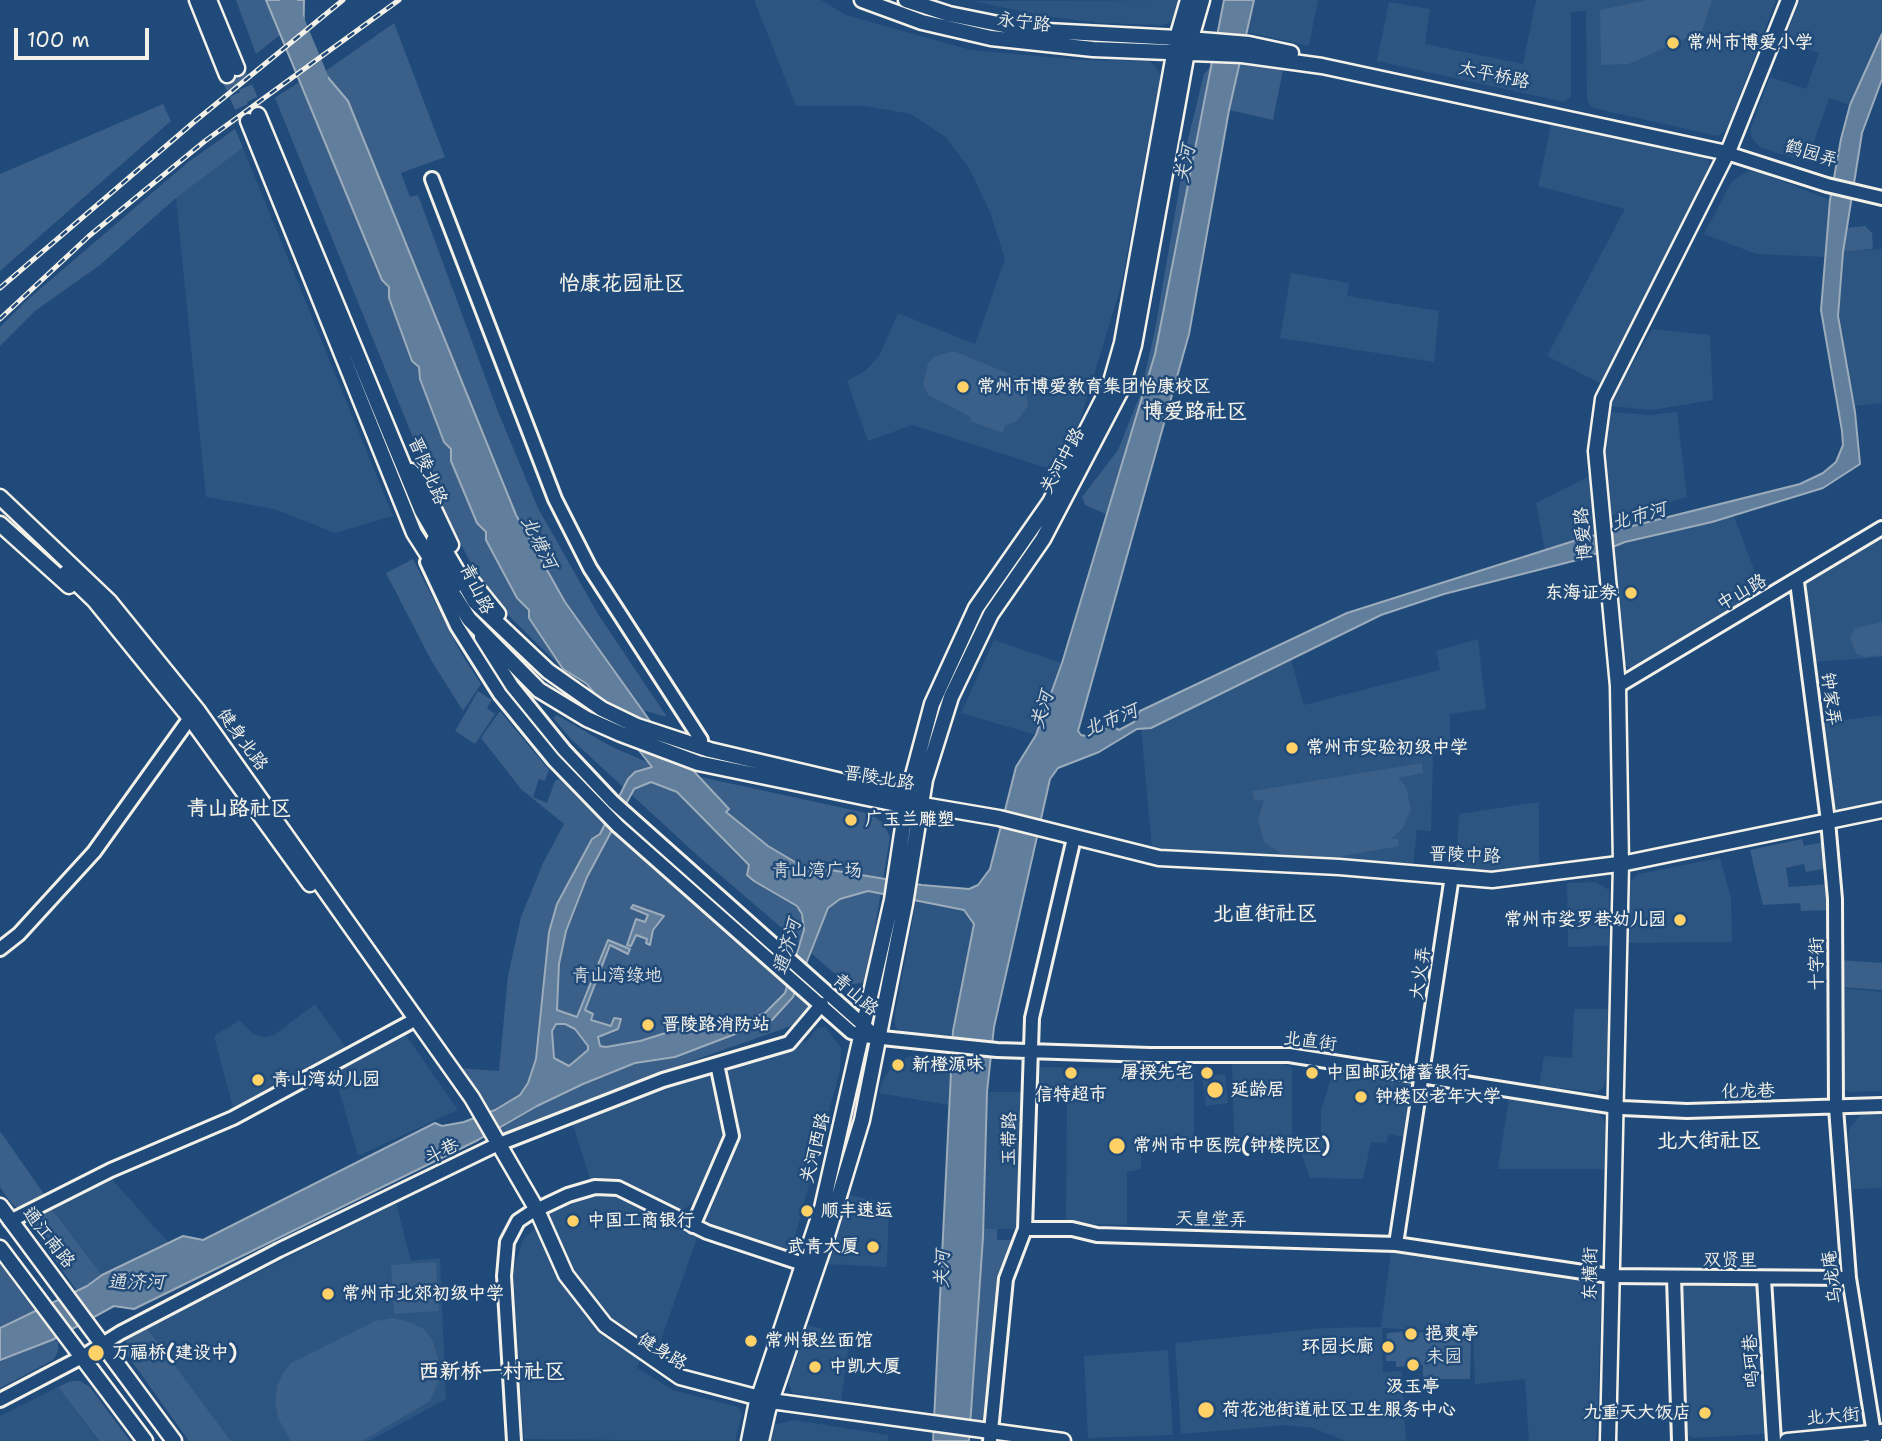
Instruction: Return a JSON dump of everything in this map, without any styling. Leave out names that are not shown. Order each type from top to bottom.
[{"type":"main road","points":[[197,0],[232,71],[209,0]]},
{"type":"main road","name":"永宁路","points":[[862,0],[922,22],[1025,44],[1190,46]]},
{"type":"main road","name":"永宁路","points":[[906,0],[949,14],[1028,30],[1190,46]]},
{"type":"main road","name":"关河中路","points":[[903,876],[923,805],[925,780],[951,697],[991,614],[1043,539],[1121,390],[1134,345],[1190,46],[1188,0]]},
{"type":"main road","name":"关河中路","points":[[903,876],[907,800],[932,704],[976,608],[1050,502],[1110,385],[1202,0]]},
{"type":"main road","name":"博爱路","points":[[1619,1108],[1623,863],[1618,686],[1596,451],[1603,399],[1728,150],[1789,0]]},
{"type":"main road","name":"太平桥路","points":[[1190,46],[1247,50],[1728,150]]},
{"type":"main road","name":"晋陵北路","points":[[907,800],[698,763],[621,734],[587,719],[539,690],[470,619],[414,533],[253,118],[422,511],[475,603],[548,671],[602,709],[710,750],[849,781],[923,805]]},
{"type":"main road","points":[[401,459],[423,486],[467,576],[502,619],[550,664],[593,694],[666,732],[822,766],[849,781]]},
{"type":"main road","name":"健身北路","points":[[0,497],[109,601],[198,711],[467,1099]]},
{"type":"main road","name":"健身北路","points":[[0,510],[108,617],[191,718],[409,1023],[467,1099]]},
{"type":"main road","points":[[0,524],[90,605],[108,617]]},
{"type":"main road","name":"晋陵中路","points":[[923,805],[999,818],[1159,858],[1339,867],[1492,880],[1623,863],[1882,810]]},
{"type":"main road","points":[[899,902],[903,876]]},
{"type":"main road","name":"关河西路","points":[[761,1441],[763,1404],[822,1208],[864,1032],[899,902]]},
{"type":"main road","name":"关河西路","points":[[749,1441],[823,1249],[862,1120],[899,902]]},
{"type":"main road","name":"健身路","points":[[467,1099],[497,1145],[534,1211],[562,1284],[602,1334],[677,1385],[763,1404],[989,1438]]},
{"type":"main road","name":"东横街","points":[[1608,1441],[1619,1108]]},
{"type":"main road","name":"通江南路","points":[[0,1206],[103,1342]]},
{"type":"main road","points":[[0,1248],[41,1307],[145,1441]]},
{"type":"main road","name":"东横街","points":[[1613,1276],[1615,1441]]},
{"type":"main road","points":[[103,1342],[174,1441]]},
{"type":"main road","name":"北大街","points":[[1787,1441],[1876,1437]]},
{"type":"main road","points":[[989,1438],[1063,1441]]},
{"type":"street","name":"鹤园弄","points":[[1728,150],[1882,198]]},
{"type":"street","points":[[432,179],[555,499],[590,568],[701,740]]},
{"type":"street","name":"鹤园弄","points":[[1855,189],[1882,191]]},
{"type":"street","name":"青山路","points":[[422,511],[470,619],[512,686],[564,750],[624,813],[807,984],[864,1032],[878,1038]]},
{"type":"street","name":"中山路","points":[[1618,686],[1797,582],[1882,528]]},
{"type":"street","name":"青山路","points":[[414,533],[457,626],[500,694],[554,760],[605,815],[790,968]]},
{"type":"street","name":"钟家弄","points":[[1797,582],[1828,821]]},
{"type":"street","points":[[0,949],[19,934],[94,852],[191,718]]},
{"type":"street","name":"十字街","points":[[1828,821],[1835,899],[1836,1108]]},
{"type":"street","name":"玉带路","points":[[989,1438],[1006,1279],[1025,1229],[1032,1018],[1074,838]]},
{"type":"street","name":"大火弄","points":[[1424,1075],[1452,876]]},
{"type":"street","name":"青山路","points":[[807,984],[822,1004],[851,1032],[864,1032]]},
{"type":"street","name":"斗巷","points":[[0,1400],[82,1357],[103,1342],[279,1250],[497,1145],[659,1082],[789,1042],[822,1004]]},
{"type":"street","points":[[10,1221],[100,1175],[233,1118],[409,1023]]},
{"type":"street","name":"北直街","points":[[878,1038],[997,1050],[1289,1055],[1619,1108]]},
{"type":"street","points":[[693,1226],[732,1136],[717,1064]]},
{"type":"street","points":[[1396,1244],[1424,1075]]},
{"type":"street","name":"化龙巷","points":[[1619,1108],[1687,1111],[1882,1105]]},
{"type":"street","name":"乌龙庵","points":[[1836,1108],[1849,1278],[1876,1437]]},
{"type":"street","points":[[514,1441],[503,1276],[507,1242],[518,1221],[534,1211],[568,1195],[595,1187],[618,1188],[693,1226],[803,1264]]},
{"type":"street","name":"天皇堂弄","points":[[1025,1229],[1072,1229],[1097,1235],[1396,1244],[1613,1276]]},
{"type":"street","name":"双贤里","points":[[1613,1276],[1849,1278]]},
{"type":"street","points":[[1674,1277],[1679,1441]]},
{"type":"street","name":"鸣珂巷","points":[[1764,1279],[1774,1441]]},
{"type":"shaded area","points":[[754,0],[821,0],[846,15],[971,50],[1083,60],[1150,61],[1161,74],[1121,286],[1080,421],[1047,468],[912,425],[868,441],[847,381],[865,371],[879,356],[898,313],[975,344],[1005,259],[990,212],[970,170],[946,137],[911,114],[865,106],[796,106]]},
{"type":"shaded area","points":[[1180,0],[1176,15],[1170,23],[1161,25],[1101,23],[1051,17],[971,1]]},
{"type":"shaded area","points":[[1254,0],[1318,0],[1309,46],[1246,32]]},
{"type":"shaded area","points":[[1536,0],[1776,0],[1727,129],[1718,136],[1593,108],[1587,101],[1586,11],[1571,12],[1571,97],[1564,102],[1377,61],[1389,2],[1430,9],[1425,44],[1523,64]]},
{"type":"shaded area","points":[[1800,0],[1882,0],[1882,34],[1850,105],[1829,98],[1807,162],[1759,147],[1751,136],[1751,127],[1770,77],[1806,89],[1819,53],[1784,41]]},
{"type":"shaded area","points":[[1551,125],[1705,156],[1709,162],[1710,171],[1602,384],[1547,356],[1625,209],[1538,186]]},
{"type":"shaded area","points":[[243,148],[393,516],[335,533],[274,509],[206,497],[176,198]]},
{"type":"shaded area","points":[[1748,171],[1759,172],[1830,200],[1826,257],[1756,254],[1704,234],[1732,181]]},
{"type":"shaded area","points":[[1882,249],[1882,403],[1855,406],[1838,316],[1843,252]]},
{"type":"shaded area","points":[[1291,273],[1349,283],[1347,296],[1439,311],[1434,362],[1280,338]]},
{"type":"shaded area","points":[[1652,329],[1710,335],[1713,400],[1652,410],[1609,406]]},
{"type":"shaded area","points":[[1608,412],[1650,415],[1677,412],[1687,497],[1638,512],[1610,515],[1605,450]]},
{"type":"shaded area","points":[[1594,474],[1600,534],[1545,550],[1536,503]]},
{"type":"shaded area","points":[[1733,514],[1764,596],[1634,669],[1628,667],[1624,663],[1614,546],[1712,522]]},
{"type":"shaded area","points":[[1882,536],[1882,657],[1813,662],[1803,593],[1806,583]]},
{"type":"shaded area","name":"常州市实验初级中学","points":[[1478,639],[1486,709],[1450,714],[1450,739],[1433,757],[1431,831],[1417,830],[1413,865],[1152,849],[1141,728],[1152,728],[1291,659],[1304,705],[1440,670],[1436,651]]},
{"type":"shaded area","points":[[994,640],[1062,663],[1036,735],[961,713]]},
{"type":"shaded area","points":[[1882,715],[1882,803],[1842,811],[1833,808],[1821,723]]},
{"type":"shaded area","points":[[1539,802],[1539,867],[1493,873],[1456,869],[1459,814]]},
{"type":"shaded area","name":"常州市娑罗巷幼儿园","points":[[1720,858],[1731,898],[1732,942],[1628,943],[1630,882],[1638,874]]},
{"type":"shaded area","points":[[1596,882],[1609,890],[1609,946],[1568,947],[1567,883]]},
{"type":"shaded area","points":[[916,902],[964,910],[974,924],[952,1037],[901,1032],[896,1028],[894,1019]]},
{"type":"shaded area","points":[[1840,988],[1882,992],[1882,1091],[1848,1092],[1841,1087]]},
{"type":"shaded area","name":"青山湾幼儿园","points":[[315,1004],[347,1049],[234,1111],[214,1036],[240,1020],[253,1034],[265,1037],[274,1035]]},
{"type":"shaded area","points":[[1574,1009],[1608,1009],[1608,1072],[1603,1088],[1597,1092],[1539,1086],[1544,1056],[1572,1058]]},
{"type":"shaded area","points":[[825,1027],[841,1048],[840,1070],[790,1255],[709,1228],[705,1222],[740,1132],[725,1068],[807,1041],[817,1028]]},
{"type":"shaded area","points":[[405,1034],[458,1110],[358,1156],[334,1073]]},
{"type":"shaded area","points":[[910,1056],[951,1060],[948,1105],[879,1093],[884,1078],[893,1066]]},
{"type":"shaded area","points":[[1232,1062],[1283,1063],[1292,1068],[1292,1137],[1234,1138]]},
{"type":"shaded area","name":"常州市中医院(钟楼院区)","points":[[1039,1067],[1194,1069],[1194,1141],[1141,1151],[1141,1169],[1127,1172],[1127,1225],[1066,1224],[1067,1094],[1033,1093],[1033,1074]]},
{"type":"shaded area","points":[[714,1068],[728,1129],[694,1202],[680,1212],[591,1182],[572,1122]]},
{"type":"shaded area","points":[[1333,1071],[1415,1085],[1410,1138],[1389,1134],[1386,1143],[1371,1142],[1363,1179],[1310,1178],[1300,1151],[1300,1141],[1321,1141],[1321,1111]]},
{"type":"shaded area","name":"延龄居","points":[[1225,1074],[1228,1103],[1206,1106],[1202,1076]]},
{"type":"shaded area","points":[[987,1092],[1024,1092],[1022,1229],[983,1229]]},
{"type":"shaded area","points":[[1509,1098],[1596,1112],[1603,1118],[1606,1129],[1606,1169],[1498,1169]]},
{"type":"shaded area","points":[[1863,1112],[1882,1112],[1882,1188],[1852,1189],[1848,1139],[1850,1127]]},
{"type":"shaded area","points":[[109,1176],[169,1243],[102,1275],[48,1204]]},
{"type":"shaded area","points":[[602,1193],[624,1195],[698,1235],[655,1357],[645,1350],[637,1368],[673,1390],[738,1407],[742,1414],[735,1441],[524,1439],[513,1272],[523,1239],[553,1212],[581,1196]]},
{"type":"shaded area","points":[[848,1195],[889,1203],[887,1267],[826,1264]]},
{"type":"shaded area","name":"常州市北郊初级中学","points":[[396,1203],[411,1261],[440,1258],[446,1399],[369,1441],[231,1441],[147,1328]]},
{"type":"shaded area","points":[[1391,1251],[1595,1279],[1602,1288],[1596,1441],[1529,1441],[1525,1379],[1475,1384],[1473,1333],[1382,1328],[1383,1372],[1402,1371],[1406,1441],[1346,1441],[1313,1428],[1286,1425],[1181,1434],[1175,1343],[1324,1328],[1381,1327]]},
{"type":"shaded area","points":[[1687,1283],[1755,1284],[1760,1289],[1769,1427],[1764,1434],[1693,1438],[1686,1434],[1682,1287]]},
{"type":"shaded area","points":[[808,1325],[850,1337],[841,1402],[792,1393],[788,1383]]},
{"type":"shaded area","points":[[1168,1350],[1173,1435],[1088,1438],[1084,1356]]},
{"type":"shaded area","points":[[58,1387],[98,1441],[0,1441],[0,1416]]},
{"type":"shaded area","points":[[794,1420],[888,1435],[888,1441],[769,1441],[773,1425]]},
{"type":"green space","points":[[236,0],[266,0],[280,35],[256,54]]},
{"type":"green space","points":[[1647,0],[1712,0],[1702,31],[1629,64],[1601,65],[1600,10]]},
{"type":"green space","points":[[394,23],[445,157],[401,173],[410,197],[418,195],[497,409],[538,508],[598,614],[667,717],[642,710],[628,692],[565,602],[516,516],[348,101],[324,72]]},
{"type":"green space","points":[[1239,61],[1284,65],[1273,120],[1229,110]]},
{"type":"green space","points":[[1210,67],[1155,354],[1132,439],[1106,514],[1085,505],[1082,497],[1118,450],[1140,395],[1155,330],[1187,143],[1204,74]]},
{"type":"green space","points":[[299,82],[382,280],[389,287],[419,366],[420,380],[444,442],[451,449],[486,532],[486,540],[517,598],[529,610],[529,618],[563,669],[512,619],[480,580],[442,509],[275,98]]},
{"type":"green space","points":[[163,104],[171,121],[0,271],[0,174]]},
{"type":"green space","points":[[235,129],[243,148],[176,198],[100,265],[35,311],[0,346],[0,327],[26,301],[187,163]]},
{"type":"green space","points":[[1865,226],[1872,233],[1873,249],[1843,252],[1846,228]]},
{"type":"green space","points":[[954,351],[1017,377],[1025,384],[1028,405],[1017,421],[1005,426],[1003,433],[970,421],[971,417],[928,395],[923,384],[928,363],[935,356]]},
{"type":"green space","points":[[413,559],[461,653],[481,684],[463,711],[431,660],[386,573]]},
{"type":"green space","points":[[1882,622],[1882,655],[1865,657],[1856,653],[1850,638],[1855,628]]},
{"type":"green space","points":[[478,691],[492,700],[487,708],[495,714],[475,744],[455,731]]},
{"type":"green space","name":"青山湾绿地","points":[[500,711],[549,770],[545,781],[539,779],[533,797],[547,803],[555,781],[559,779],[604,824],[811,1004],[794,1025],[669,1069],[504,1134],[458,1068],[499,1071],[508,975],[521,917],[543,863],[564,824],[521,789],[481,738]]},
{"type":"green space","name":"青山湾广场","points":[[557,715],[612,747],[664,769],[871,814],[883,823],[890,837],[866,982],[848,985],[698,856],[571,739],[553,718]]},
{"type":"green space","points":[[1422,763],[1423,773],[1398,778],[1406,787],[1411,809],[1403,828],[1391,839],[1398,839],[1399,846],[1332,858],[1283,855],[1264,842],[1258,820],[1264,800],[1254,801],[1252,791]]},
{"type":"green space","points":[[1802,839],[1804,846],[1824,842],[1829,868],[1806,872],[1804,864],[1786,868],[1789,887],[1829,884],[1831,910],[1801,911],[1800,903],[1763,905],[1750,850]]},
{"type":"green space","points":[[1840,960],[1882,963],[1882,990],[1841,987]]},
{"type":"green space","points":[[0,1131],[44,1194],[22,1206],[16,1207],[10,1202],[0,1187]]},
{"type":"green space","points":[[48,1204],[102,1275],[77,1291],[29,1223],[30,1216]]},
{"type":"green space","points":[[983,1229],[997,1229],[997,1240],[1016,1240],[1000,1278],[994,1312],[985,1425],[970,1425]]},
{"type":"green space","points":[[436,1262],[439,1311],[394,1314],[391,1265]]},
{"type":"green space","points":[[0,1264],[58,1342],[58,1352],[53,1360],[0,1388]]},
{"type":"green space","points":[[392,1318],[424,1329],[433,1341],[442,1373],[430,1401],[362,1441],[291,1441],[278,1418],[275,1402],[277,1386],[291,1363],[375,1321]]},
{"type":"green space","points":[[147,1328],[231,1441],[189,1441],[125,1352],[127,1338]]},
{"type":"green space","name":"未园","points":[[1408,1331],[1471,1337],[1470,1379],[1423,1379],[1423,1365],[1396,1367],[1396,1361],[1386,1361],[1387,1333]]},
{"type":"green space","points":[[71,1381],[80,1381],[90,1387],[130,1441],[99,1441],[58,1387]]},
{"type":"water","points":[[266,0],[304,0],[303,48],[348,101],[516,515],[565,602],[660,735],[729,809],[726,812],[768,846],[800,865],[922,885],[969,889],[978,885],[990,869],[1016,767],[1036,735],[1062,663],[1155,354],[1224,0],[1254,0],[1229,110],[1189,334],[1078,731],[1086,736],[1111,726],[1119,730],[1134,722],[1140,711],[1347,613],[1580,539],[1800,484],[1823,473],[1836,462],[1843,445],[1842,431],[1821,310],[1830,200],[1850,105],[1882,34],[1882,79],[1862,133],[1843,252],[1838,316],[1855,412],[1860,464],[1823,488],[1712,522],[1625,542],[1585,558],[1444,594],[1381,615],[1151,728],[1137,729],[1099,752],[1058,768],[1050,779],[994,1027],[987,1092],[983,1237],[969,1441],[933,1441],[953,1031],[974,924],[964,910],[868,891],[840,899],[828,908],[793,997],[772,1020],[675,1057],[635,1063],[583,1084],[537,1106],[478,1140],[134,1309],[114,1306],[52,1340],[0,1360],[0,1328],[87,1286],[102,1275],[183,1236],[203,1240],[435,1123],[442,1126],[464,1122],[495,1110],[520,1095],[528,1083],[536,1059],[549,932],[557,904],[592,839],[600,834],[628,779],[635,772],[652,767],[587,684],[563,669],[529,618],[529,610],[517,598],[486,540],[486,532],[477,523],[451,461],[451,449],[444,442],[420,379],[419,367],[412,361],[389,298],[389,287],[382,280]],"holes":[[[651,782],[677,792],[749,865],[747,875],[797,906],[802,914],[804,930],[785,993],[765,1013],[750,1019],[704,1021],[640,1041],[600,1046],[598,1037],[618,1029],[621,1019],[614,1018],[611,1026],[591,1020],[593,1014],[585,1010],[610,945],[628,954],[630,949],[608,940],[577,1017],[557,1010],[559,964],[566,931],[587,877],[634,789]],[[556,1024],[565,1024],[575,1029],[588,1046],[588,1050],[569,1066],[554,1058],[552,1031]]]},
{"type":"water","points":[[633,905],[664,916],[653,930],[650,945],[646,943],[647,939],[636,935],[631,946],[627,945],[636,919],[645,922],[648,915],[631,908]]},
{"type":"waterway","name":"北塘河","points":[[288,0],[320,77]]},
{"type":"tunnel","points":[[237,68],[258,115]]},
{"type":"tunnel","points":[[227,75],[248,121]]},
{"type":"railway","points":[[0,288],[194,122],[343,0]]},
{"type":"railway","points":[[0,319],[89,236],[205,141],[399,0]]},
{"type":"place","name":"常州市博爱小学","points":[[1673,43]]},
{"type":"place","name":"常州市博爱教育集团怡康校区","points":[[963,387]]},
{"type":"place","name":"东海证券","points":[[1631,593]]},
{"type":"place","name":"常州市实验初级中学","points":[[1292,748]]},
{"type":"place","name":"广玉兰雕塑","points":[[851,820]]},
{"type":"place","name":"常州市娑罗巷幼儿园","points":[[1680,920]]},
{"type":"place","name":"晋陵路消防站","points":[[648,1025]]},
{"type":"place","name":"新橙源味","points":[[898,1065]]},
{"type":"place","name":"信特超市","points":[[1071,1073]]},
{"type":"place","name":"屠揆先宅","points":[[1207,1073]]},
{"type":"place","name":"中国邮政储蓄银行","points":[[1312,1073]]},
{"type":"place","name":"青山湾幼儿园","points":[[258,1080]]},
{"type":"place","name":"延龄居","points":[[1215,1090]]},
{"type":"place","name":"钟楼区老年大学","points":[[1361,1097]]},
{"type":"place","name":"常州市中医院(钟楼院区)","points":[[1117,1146]]},
{"type":"place","name":"顺丰速运","points":[[807,1211]]},
{"type":"place","name":"中国工商银行","points":[[573,1221]]},
{"type":"place","name":"武青大厦","points":[[873,1247]]},
{"type":"place","name":"常州市北郊初级中学","points":[[328,1294]]},
{"type":"place","name":"挹爽亭","points":[[1411,1334]]},
{"type":"place","name":"常州银丝面馆","points":[[751,1341]]},
{"type":"place","name":"环园长廊","points":[[1388,1347]]},
{"type":"place","name":"万福桥(建设中)","points":[[96,1353]]},
{"type":"place","name":"汲玉亭","points":[[1413,1365]]},
{"type":"place","name":"中凯大厦","points":[[815,1367]]},
{"type":"place","name":"荷花池街道社区卫生服务中心","points":[[1206,1410]]},
{"type":"place","name":"九重天大饭店","points":[[1705,1413]]},
{"type":"district","name":"怡康花园社区","points":[[622,285]]},
{"type":"district","name":"博爱路社区","points":[[1195,413]]},
{"type":"district","name":"青山路社区","points":[[239,810]]},
{"type":"district","name":"北直街社区","points":[[1265,915]]},
{"type":"district","name":"北大街社区","points":[[1709,1142]]},
{"type":"district","name":"西新桥一村社区","points":[[492,1373]]},
{"type":"water label","name":"关河","points":[[1186,164]]},
{"type":"water label","name":"北市河","points":[[1639,517]]},
{"type":"water label","name":"关河","points":[[1043,710]]},
{"type":"water label","name":"北市河","points":[[1111,721]]},
{"type":"water label","name":"通济河","points":[[788,947]]},
{"type":"water label","name":"关河","points":[[943,1269]]},
{"type":"water label","name":"通济河","points":[[136,1283]]}]
